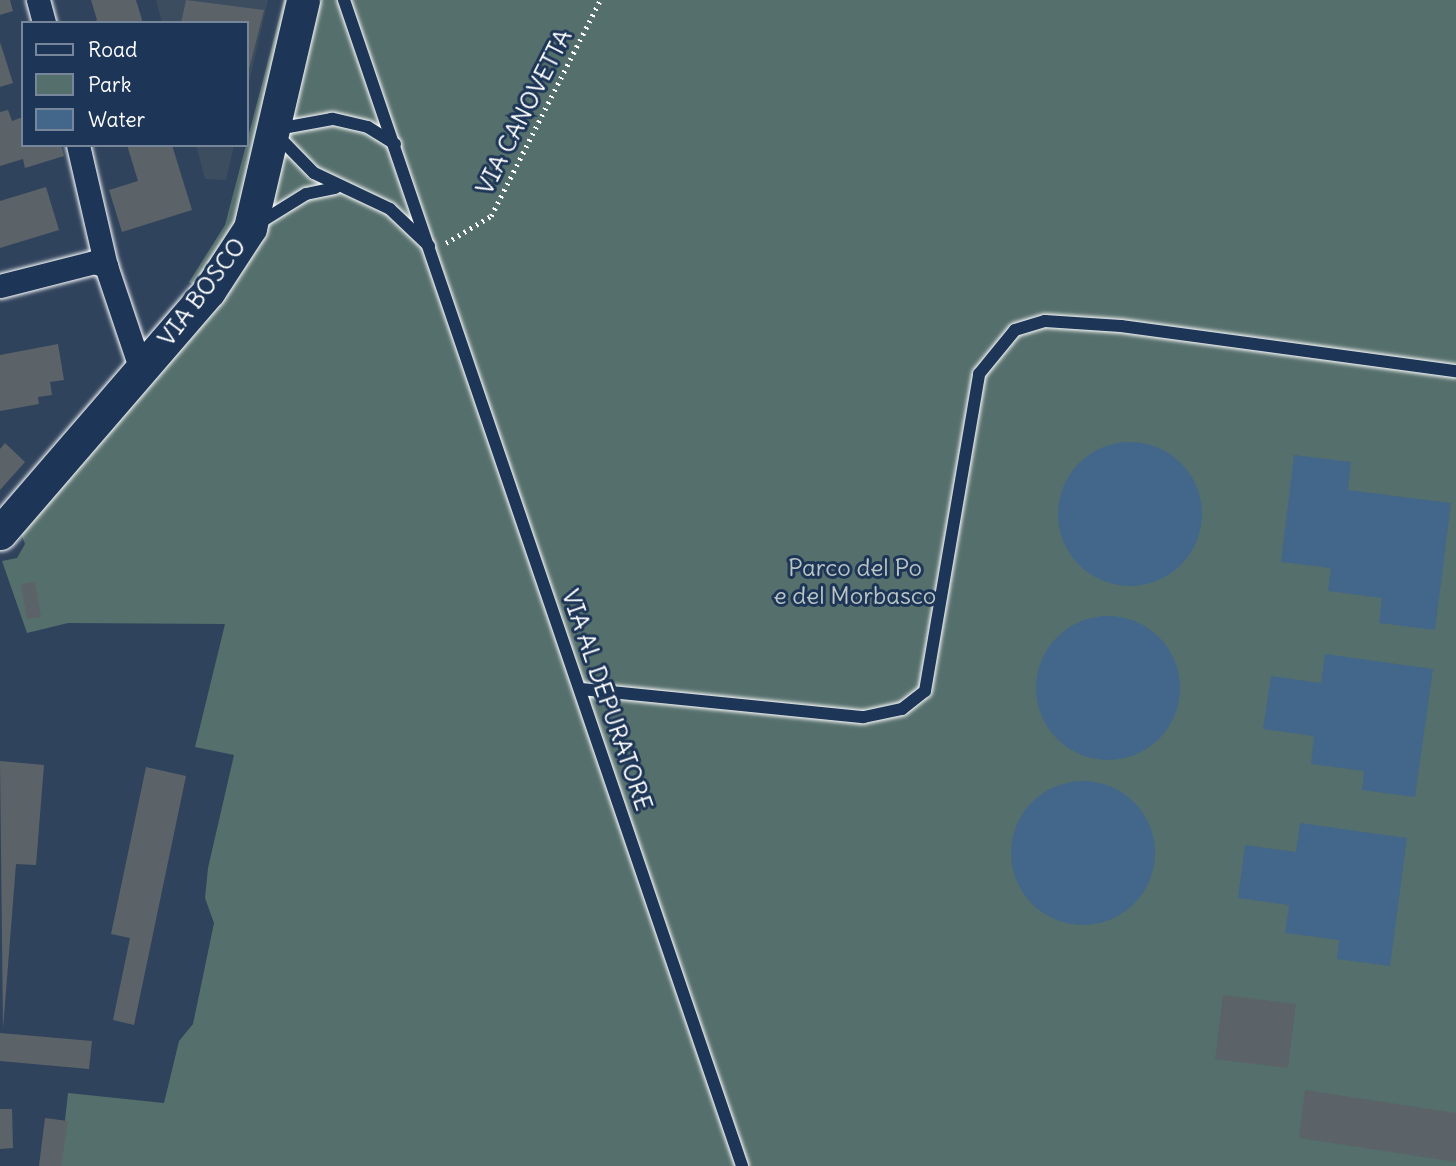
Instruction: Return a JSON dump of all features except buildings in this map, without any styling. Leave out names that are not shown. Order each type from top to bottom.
[{"type":"street","points":[[38,0],[43,21]]},
{"type":"street","name":"VIA BOSCO","points":[[0,533],[209,291],[250,228],[303,0]]},
{"type":"street","points":[[78,147],[106,266],[141,370]]},
{"type":"street","points":[[0,286],[94,262],[106,266]]},
{"type":"lane","name":"VIA AL DEPURATORE","points":[[344,0],[432,248],[742,1166]]},
{"type":"lane","points":[[272,130],[332,119],[368,127],[395,144]]},
{"type":"lane","name":"VIA AL DEPURATORE","points":[[272,130],[335,188],[390,209],[432,248]]},
{"type":"lane","points":[[250,228],[306,194],[335,188]]},
{"type":"lane","points":[[581,689],[864,717],[902,709],[925,691],[979,374],[1015,330],[1045,321],[1121,326],[1456,370]]},
{"type":"path","name":"VIA CANOVETTA","points":[[432,248],[468,235],[491,216],[600,0]]},
{"type":"shaded area","points":[[156,0],[268,0],[248,87],[248,21],[161,21]]},
{"type":"shaded area","points":[[197,147],[234,147],[226,180],[205,179]]},
{"type":"green space","name":"Parco del Po e del Morbasco","points":[[284,0],[1456,0],[1456,1166],[60,1166],[68,1093],[164,1103],[179,1041],[193,1024],[214,923],[205,898],[208,868],[234,755],[195,747],[225,624],[68,623],[27,633],[2,561],[17,558],[25,544],[20,531],[215,298],[189,282],[225,225],[245,147],[248,147],[248,137]]},
{"type":"water","points":[[1130,442],[1158,447],[1181,463],[1197,486],[1202,514],[1197,542],[1181,565],[1158,581],[1130,586],[1102,581],[1079,565],[1063,542],[1058,514],[1063,486],[1079,463],[1102,447]]},
{"type":"water","points":[[1294,455],[1351,462],[1348,490],[1451,503],[1435,630],[1379,623],[1382,598],[1328,591],[1331,568],[1281,562]]},
{"type":"water","points":[[1108,616],[1136,621],[1159,637],[1175,660],[1180,688],[1175,716],[1159,739],[1136,755],[1108,760],[1080,755],[1057,739],[1041,716],[1036,688],[1041,660],[1057,637],[1080,621]]},
{"type":"water","points":[[1325,654],[1433,669],[1415,797],[1362,790],[1364,771],[1311,764],[1314,736],[1263,729],[1271,676],[1321,683]]},
{"type":"water","points":[[1083,781],[1111,786],[1134,802],[1150,825],[1155,853],[1150,881],[1134,904],[1111,920],[1083,925],[1055,920],[1032,904],[1016,881],[1011,853],[1016,825],[1032,802],[1055,786]]},
{"type":"water","points":[[1300,823],[1407,838],[1390,966],[1337,959],[1339,940],[1285,933],[1289,905],[1238,898],[1245,845],[1296,852]]}]
